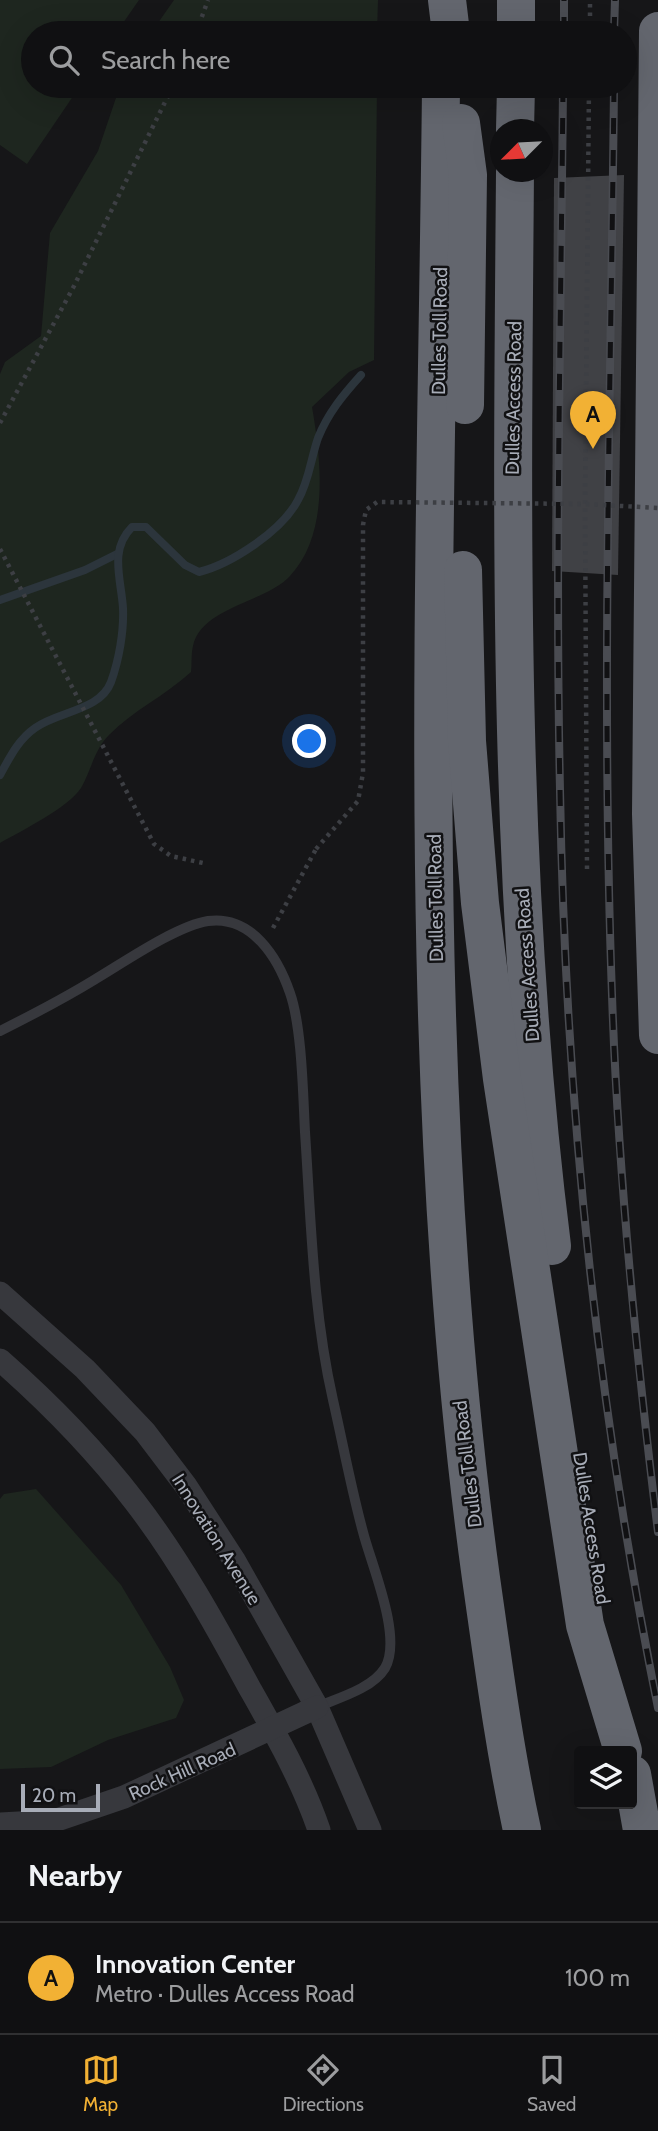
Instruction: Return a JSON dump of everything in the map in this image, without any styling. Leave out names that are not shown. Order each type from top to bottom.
[{"type":"highway","points":[[443,21],[444,0]]},
{"type":"highway","points":[[444,0],[448,21]]},
{"type":"highway","points":[[516,0],[516,21]]},
{"type":"highway","points":[[658,31],[652,814],[658,1035]]},
{"type":"highway","name":"Dulles Toll Road","points":[[441,98],[434,835],[439,1113],[461,1416],[499,1708]]},
{"type":"highway","points":[[458,98],[468,175],[464,670],[480,903],[534,1302],[584,1625],[621,1746]]},
{"type":"highway","points":[[515,119],[516,98]]},
{"type":"highway","name":"Dulles Access Road","points":[[515,182],[512,537],[523,925],[538,1122],[560,1309],[587,1505],[627,1746]]},
{"type":"highway","points":[[499,1708],[505,1830]]},
{"type":"highway","points":[[499,1708],[522,1830]]},
{"type":"highway","points":[[637,1803],[642,1830]]},
{"type":"street","name":"Innovation Avenue","points":[[0,1293],[85,1369],[145,1432],[186,1486],[233,1560],[317,1707],[356,1791],[370,1830]]},
{"type":"street","points":[[0,1360],[47,1402],[135,1503],[180,1567],[273,1730],[320,1830]]},
{"type":"street","name":"Rock Hill Road","points":[[0,1824],[54,1821],[124,1797],[273,1730],[317,1707]]},
{"type":"lane","points":[[0,1031],[52,1005],[138,953],[208,921],[228,923],[248,930],[264,944],[279,965],[291,996],[303,1082],[315,1297],[323,1357],[363,1532],[379,1585],[390,1652],[384,1668],[371,1682],[317,1707]]},
{"type":"path","points":[[201,21],[208,0]]},
{"type":"path","points":[[590,0],[590,21]]},
{"type":"path","points":[[0,423],[68,298],[167,98]]},
{"type":"path","points":[[587,869],[585,504],[589,98]]},
{"type":"path","points":[[264,944],[316,849],[358,801],[363,773],[363,525],[366,510],[377,502],[585,504],[658,508]]},
{"type":"path","points":[[0,549],[154,844],[171,856],[204,863]]},
{"type":"shaded area","points":[[0,0],[139,0],[124,21],[21,21],[21,98],[72,98],[27,164],[0,145]]},
{"type":"shaded area","points":[[174,0],[378,0],[377,21],[159,21]]},
{"type":"shaded area","points":[[116,98],[377,98],[374,360],[349,372],[312,407],[320,472],[317,517],[312,539],[303,559],[290,576],[280,585],[208,622],[193,646],[191,672],[109,735],[75,796],[0,843],[0,374],[5,362],[41,336],[50,233],[98,151]]},
{"type":"shaded area","points":[[36,1489],[121,1585],[170,1667],[184,1700],[176,1718],[108,1740],[51,1767],[0,1769],[0,1499],[4,1494]]},
{"type":"building","points":[[624,175],[618,575],[552,571],[554,178]]},
{"type":"waterway","points":[[0,775],[15,749],[35,728],[88,705],[106,692],[119,655],[123,626],[119,555],[125,536],[132,527],[146,527],[185,565],[199,572],[226,562],[254,545],[280,523],[298,500],[326,420],[361,375]]},
{"type":"waterway","points":[[0,600],[85,570],[117,554]]},
{"type":"railway","points":[[564,0],[564,21]]},
{"type":"railway","points":[[614,21],[615,0]]},
{"type":"railway","points":[[563,98],[558,526],[559,702],[563,905],[569,1020],[577,1136],[602,1366],[636,1594],[658,1708]]},
{"type":"railway","points":[[614,98],[607,655],[612,995],[629,1264],[658,1532]]},
{"type":"place","name":"Innovation Center","points":[[593,449]]}]
